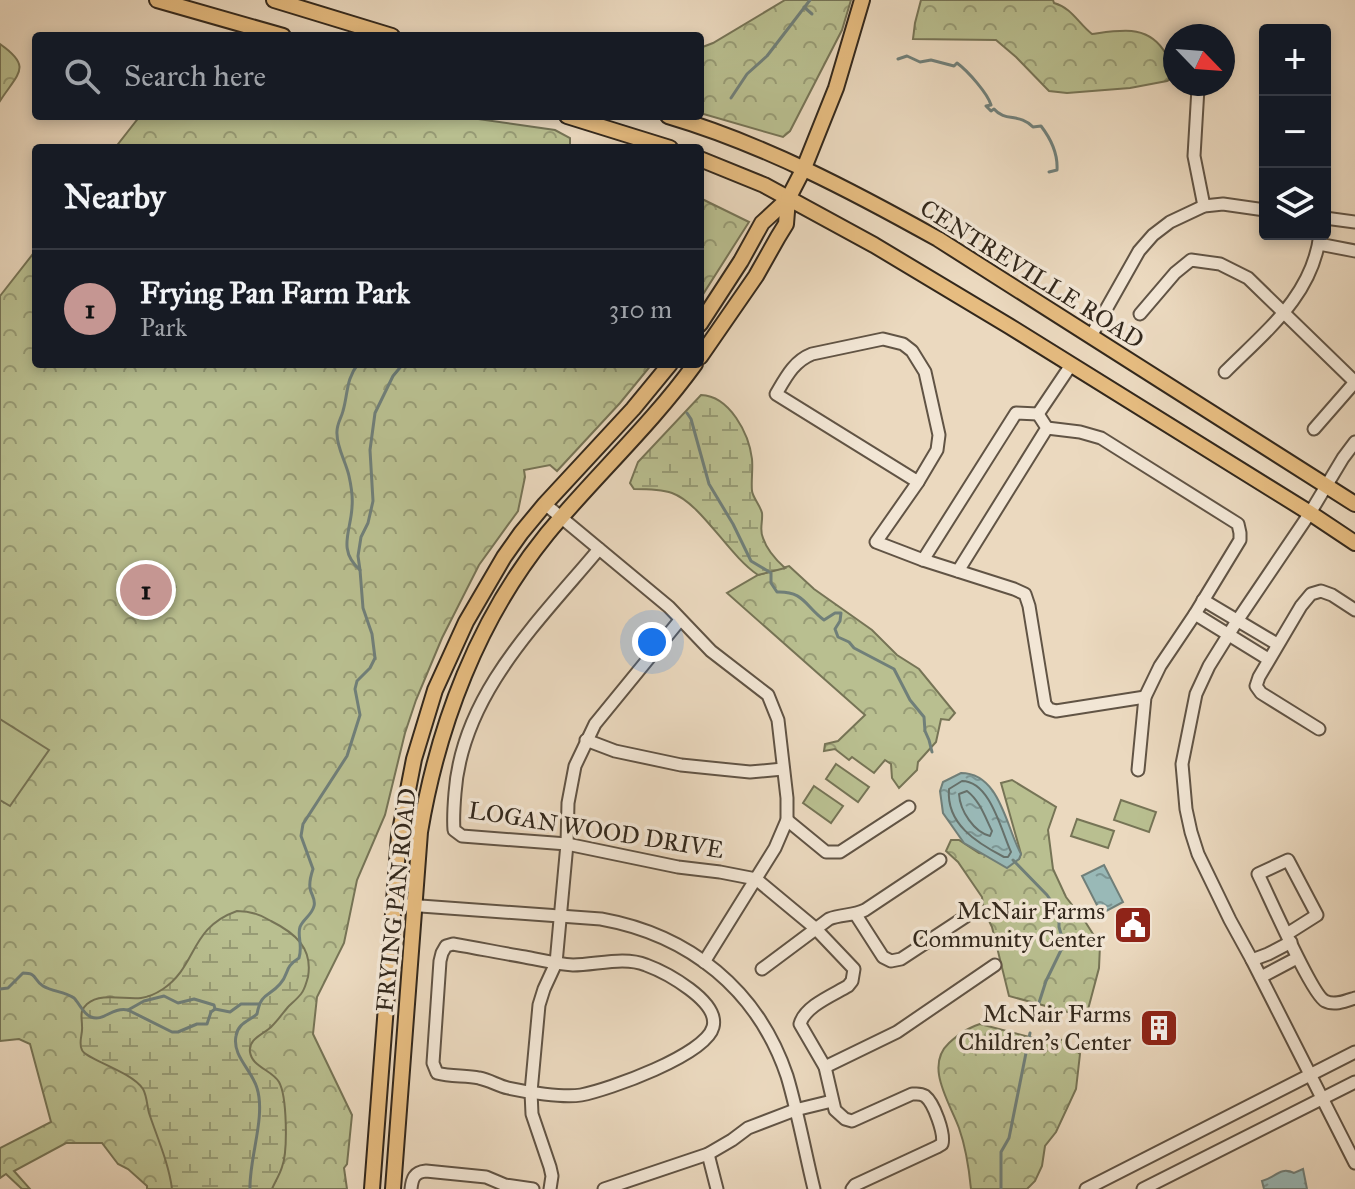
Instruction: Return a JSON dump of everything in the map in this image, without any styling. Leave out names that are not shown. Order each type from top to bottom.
[{"type":"main road","points":[[157,0],[269,32]]},
{"type":"main road","points":[[274,0],[307,4],[381,32]]},
{"type":"main road","points":[[704,318],[762,223],[788,199],[804,168],[836,88],[862,0]]},
{"type":"main road","points":[[580,120],[657,144]]},
{"type":"main road","name":"CENTREVILLE ROAD","points":[[679,120],[804,168],[938,239],[1355,504]]},
{"type":"main road","points":[[704,161],[743,176],[905,263],[1355,543]]},
{"type":"main road","points":[[704,351],[756,276],[786,224],[788,199]]},
{"type":"main road","name":"FRYING PAN ROAD","points":[[372,1189],[399,836],[407,786],[435,690],[466,622],[521,533],[667,368]]},
{"type":"main road","name":"FRYING PAN ROAD","points":[[393,1189],[419,844],[438,749],[459,687],[480,640],[523,565],[561,518],[644,428],[692,368]]},
{"type":"street","points":[[1198,96],[1194,156],[1204,206]]},
{"type":"street","points":[[1091,336],[1145,243],[1170,222],[1204,206],[1223,204],[1259,209]]},
{"type":"street","points":[[1331,219],[1355,222]]},
{"type":"street","points":[[1225,372],[1284,313],[1305,285],[1320,240]]},
{"type":"street","points":[[1323,240],[1355,251]]},
{"type":"street","points":[[1140,314],[1175,273],[1191,260],[1220,264],[1248,278],[1355,382],[1314,429]]},
{"type":"street","points":[[918,482],[776,394],[793,366],[812,354],[883,339],[903,344],[912,351],[925,372],[939,435],[937,450],[918,482],[876,542],[1025,594],[1045,704],[1049,709],[1056,711],[1145,697]]},
{"type":"street","points":[[1038,414],[1071,365]]},
{"type":"street","points":[[923,560],[1016,413],[1038,414]]},
{"type":"street","points":[[1038,414],[1047,428]]},
{"type":"street","points":[[958,571],[1047,428]]},
{"type":"street","points":[[1047,428],[1080,432],[1119,447],[1238,524],[1240,540],[1160,666],[1145,697],[1138,770]]},
{"type":"street","points":[[1355,442],[1209,666],[1196,694],[1182,764],[1183,788],[1198,854],[1355,1163]]},
{"type":"street","points":[[545,504],[669,607],[711,651],[768,695],[778,720],[787,820],[775,848],[704,962]]},
{"type":"street","name":"LOGAN WOOD DRIVE","points":[[599,549],[493,680],[463,745],[456,775],[454,830],[462,836],[567,844],[678,867],[756,879],[815,928],[854,969],[848,986],[809,1010],[802,1016],[800,1024],[825,1067],[832,1101]]},
{"type":"street","points":[[1319,729],[1261,693],[1256,686],[1268,659],[1311,594],[1321,591],[1332,595],[1355,610]]},
{"type":"street","points":[[1203,600],[1277,644]]},
{"type":"street","points":[[1195,614],[1268,659]]},
{"type":"street","points":[[550,1189],[550,1167],[532,1114],[531,1092],[539,1005],[556,963],[568,803],[575,766],[595,724],[680,620]]},
{"type":"street","points":[[586,740],[615,751],[681,765],[750,772],[783,769]]},
{"type":"street","points":[[787,820],[826,852],[834,854],[909,807]]},
{"type":"street","points":[[762,969],[815,928],[840,914],[856,915],[940,860]]},
{"type":"street","points":[[1252,960],[1268,954],[1289,938],[1317,915],[1288,860],[1258,874],[1289,938],[1297,958],[1324,1001],[1336,1004],[1355,998]]},
{"type":"street","points":[[393,904],[601,919],[639,928],[675,943],[704,962],[737,990],[772,1039],[786,1076],[814,1189]]},
{"type":"street","points":[[856,915],[883,957],[891,961],[901,959],[971,913]]},
{"type":"street","points":[[453,944],[574,965],[633,961],[645,964],[696,994],[714,1018],[713,1027],[704,1041],[660,1067],[577,1096],[531,1092],[505,1088],[475,1077],[437,1073],[433,1063],[442,953],[446,946],[453,944]]},
{"type":"street","points":[[1261,977],[1297,958]]},
{"type":"street","points":[[825,1067],[897,1032],[995,965]]},
{"type":"street","points":[[1086,1189],[1355,1052]]},
{"type":"street","points":[[1143,1189],[1355,1082]]},
{"type":"street","points":[[604,1189],[634,1184],[708,1154],[748,1128],[795,1110],[832,1101],[840,1116],[852,1121],[912,1094],[921,1094],[928,1099],[944,1134],[942,1144],[852,1189]]},
{"type":"street","points":[[708,1154],[717,1189]]},
{"type":"street","points":[[411,1189],[415,1175],[426,1171],[486,1177],[505,1185],[533,1189]]},
{"type":"green space","points":[[785,0],[851,0],[842,30],[790,131],[783,137],[704,114],[704,46]]},
{"type":"green space","points":[[921,0],[1053,0],[1092,34],[1134,31],[1151,38],[1163,50],[1163,82],[1130,88],[1067,93],[1049,91],[996,40],[913,39]]},
{"type":"green space","points":[[0,44],[16,59],[19,71],[0,101]]},
{"type":"green space","points":[[137,120],[485,120],[555,130],[570,138],[570,144],[118,144]]},
{"type":"green space","points":[[704,200],[749,222],[704,293]]},
{"type":"green space","points":[[32,255],[32,368],[649,368],[557,471],[550,465],[524,470],[518,511],[479,565],[442,638],[416,700],[385,815],[357,880],[344,943],[317,997],[313,1034],[352,1115],[344,1168],[347,1189],[147,1189],[128,1169],[118,1164],[102,1143],[66,1143],[14,1171],[30,1189],[22,1189],[6,1174],[0,1178],[0,1148],[51,1122],[30,1044],[19,1039],[0,1041],[0,296]]},
{"type":"green space","points":[[701,395],[721,402],[742,428],[752,459],[752,491],[762,513],[762,535],[769,551],[785,568],[758,575],[683,499],[663,491],[634,489],[630,483],[638,462]]},
{"type":"green space","points":[[789,566],[814,589],[872,630],[897,655],[919,669],[955,713],[949,720],[941,719],[936,742],[918,762],[917,770],[899,788],[892,778],[891,764],[885,760],[874,773],[835,749],[824,751],[825,744],[838,741],[865,715],[727,593],[758,575]]},
{"type":"green space","points":[[0,719],[49,750],[10,806],[0,800]]},
{"type":"green space","points":[[836,764],[869,787],[858,802],[826,779]]},
{"type":"green space","points":[[1012,780],[1056,807],[1048,830],[1053,869],[1066,897],[1100,945],[1099,968],[1086,1017],[1009,996],[982,897],[958,862],[946,851],[951,840],[959,840],[979,853],[1019,859],[1021,854],[1001,783]]},
{"type":"green space","points":[[814,786],[843,806],[831,823],[803,803]]},
{"type":"green space","points":[[1121,800],[1156,812],[1149,832],[1114,820]]},
{"type":"green space","points":[[1077,819],[1114,831],[1108,848],[1071,836]]},
{"type":"green space","points":[[237,911],[259,915],[288,931],[295,936],[308,958],[308,977],[302,992],[250,1047],[254,1061],[276,1078],[282,1089],[286,1124],[284,1159],[272,1189],[172,1189],[143,1089],[129,1077],[85,1054],[80,1044],[82,1012],[87,1004],[99,998],[141,998],[163,989],[183,969],[210,927]]},
{"type":"green space","points":[[980,1024],[1037,1039],[1065,1040],[1080,1054],[1076,1089],[1056,1132],[1045,1146],[1042,1166],[1035,1181],[1027,1189],[971,1189],[961,1136],[941,1085],[939,1062],[942,1052],[960,1034]]},
{"type":"water","points":[[961,773],[974,775],[985,782],[1000,803],[1021,854],[1007,868],[964,843],[943,813],[940,791],[943,782]]},
{"type":"water","points":[[1104,865],[1123,902],[1099,915],[1082,876]]},
{"type":"water","points":[[1303,1169],[1307,1189],[1264,1189],[1262,1181],[1281,1172],[1294,1173]]},
{"type":"waterway","points":[[731,98],[747,74],[767,56],[810,0]]},
{"type":"waterway","points":[[804,7],[812,14]]},
{"type":"waterway","points":[[898,59],[907,56],[920,62],[931,60],[954,66],[957,63],[982,89],[991,105],[986,106],[991,111],[994,109],[1003,115],[1023,120],[1033,127],[1041,126],[1051,141],[1056,158],[1057,170],[1049,172]]},
{"type":"waterway","points":[[250,1189],[259,1099],[254,1081],[237,1050],[236,1036],[239,1028],[257,1014],[263,998],[280,984],[299,958],[300,927],[314,904],[310,885],[313,869],[301,836],[303,824],[347,756],[360,715],[355,689],[357,681],[375,658],[372,634],[363,608],[360,570],[353,563],[347,548],[352,495],[337,434],[349,381],[355,368]]},
{"type":"waterway","points":[[360,570],[358,556],[361,537],[373,501],[370,450],[375,413],[400,368]]},
{"type":"waterway","points":[[687,413],[709,484],[751,561],[771,573],[771,583],[777,592],[799,597],[824,620],[841,613],[835,629],[838,637],[894,669],[910,700],[924,717],[932,752]]},
{"type":"waterway","points":[[1013,860],[1059,912],[1064,944],[1046,981],[1037,1009]]},
{"type":"waterway","points":[[0,989],[8,988],[23,973],[28,973],[43,986],[74,998],[91,1017],[100,1018],[128,1010],[172,1032],[207,1024],[215,1009]]},
{"type":"waterway","points":[[128,1010],[144,1001],[164,996],[178,1003],[194,999],[230,1012],[241,1004],[259,1004]]},
{"type":"waterway","points":[[1001,1189],[1001,1152],[1009,1138],[1030,1033]]},
{"type":"place","name":"Frying Pan Farm Park","points":[[146,590]]},
{"type":"place","name":"McNair Farms Community Center","points":[[1133,925]]},
{"type":"place","name":"McNair Farms Children's Center","points":[[1159,1028]]}]
